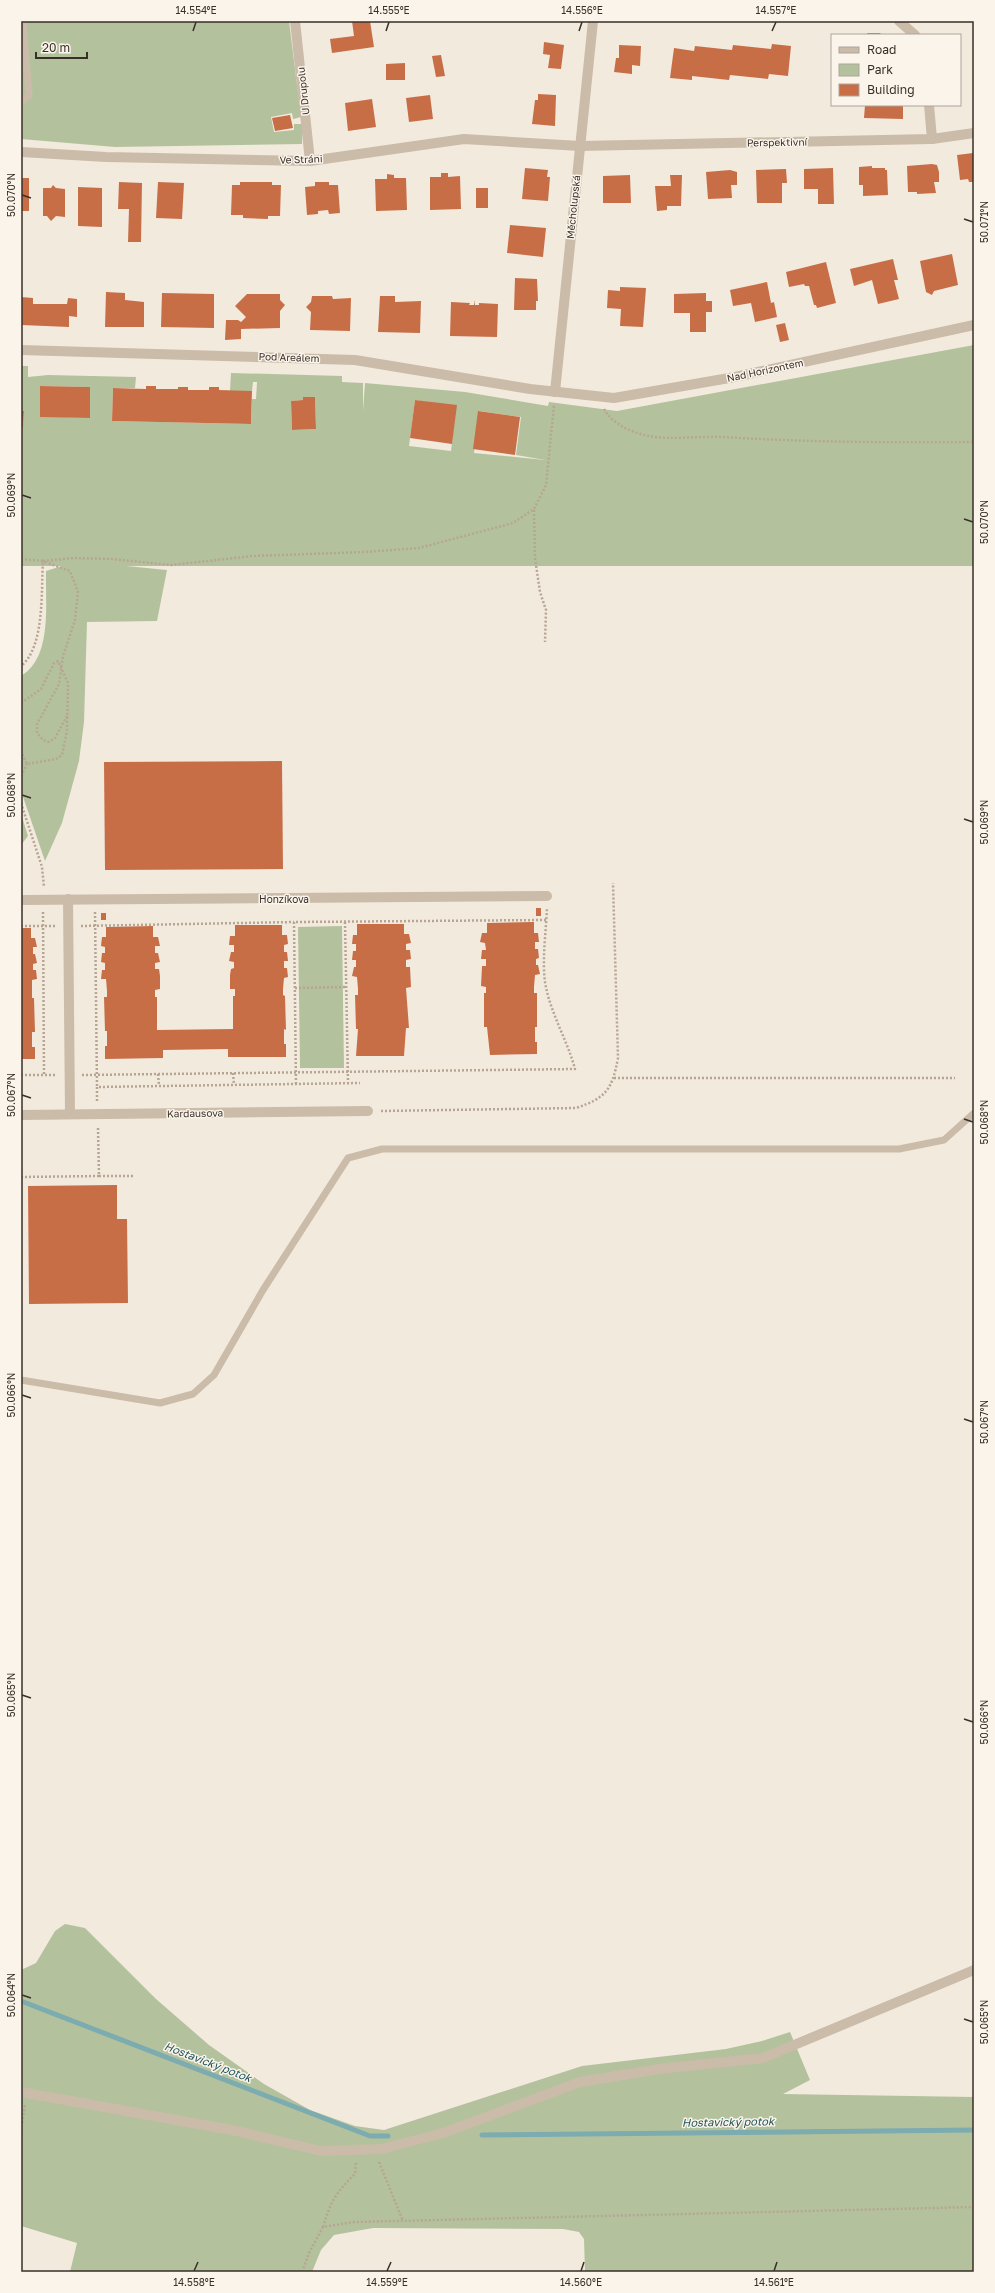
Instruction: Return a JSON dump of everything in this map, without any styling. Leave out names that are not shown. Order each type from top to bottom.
[{"type":"street","name":"U Drupolu","points":[[295,21],[310,161]]},
{"type":"street","name":"Měcholupská","points":[[555,392],[594,21]]},
{"type":"street","points":[[899,21],[914,34]]},
{"type":"street","points":[[929,106],[932,139]]},
{"type":"street","name":"Perspektivní","points":[[580,146],[932,139],[974,133]]},
{"type":"street","name":"Ve Stráni","points":[[21,152],[106,157],[310,161],[464,138],[580,146]]},
{"type":"street","name":"Nad Horizontem","points":[[555,392],[596,398],[614,398],[735,377],[974,326]]},
{"type":"street","name":"Pod Areálem","points":[[21,350],[355,360],[555,392]]},
{"type":"street","name":"Honzíkova","points":[[21,900],[547,896]]},
{"type":"street","points":[[68,900],[70,1114]]},
{"type":"street","name":"Kardausova","points":[[21,1115],[368,1111]]},
{"type":"street","points":[[24,2092],[237,2131],[321,2151],[382,2149],[446,2132],[580,2082],[659,2069],[763,2058],[974,1970]]},
{"type":"lane","points":[[21,102],[29,95],[24,21]]},
{"type":"lane","points":[[21,1380],[160,1403],[193,1394],[214,1375],[263,1290],[348,1158],[382,1149],[899,1149],[944,1140],[974,1113]]},
{"type":"path","points":[[545,642],[546,610],[540,592],[535,558],[534,510],[546,485],[555,392]]},
{"type":"path","points":[[596,398],[608,418],[622,426],[651,436],[701,436],[814,442],[974,442]]},
{"type":"path","points":[[21,559],[43,561],[72,558],[112,559],[171,564],[253,556],[365,552],[419,548],[513,523],[534,510]]},
{"type":"path","points":[[21,666],[32,651],[37,636],[40,614],[43,561]]},
{"type":"path","points":[[43,561],[70,570],[78,592],[75,620],[63,656],[59,684],[37,724],[37,733],[43,740],[49,742],[55,738],[66,716]]},
{"type":"path","points":[[21,703],[41,689],[54,663],[58,661],[68,683],[66,716],[67,730],[62,755],[56,759],[27,764]]},
{"type":"path","points":[[21,752],[27,764]]},
{"type":"path","points":[[21,776],[27,764]]},
{"type":"path","points":[[21,803],[42,867],[44,900],[44,1075]]},
{"type":"path","points":[[368,1111],[576,1108],[593,1102],[606,1093],[614,1078],[618,1058],[613,883]]},
{"type":"path","points":[[21,1075],[575,1069],[570,1051],[554,1017],[545,981],[547,896]]},
{"type":"path","points":[[95,899],[97,1103]]},
{"type":"path","points":[[21,926],[546,920]]},
{"type":"path","points":[[294,922],[296,1084]]},
{"type":"path","points":[[345,922],[348,1083]]},
{"type":"path","points":[[295,988],[346,987]]},
{"type":"path","points":[[233,1073],[234,1086]]},
{"type":"path","points":[[158,1074],[159,1086]]},
{"type":"path","points":[[614,1078],[955,1078]]},
{"type":"path","points":[[97,1087],[360,1083]]},
{"type":"path","points":[[98,1128],[100,1176]]},
{"type":"path","points":[[21,1177],[133,1176]]},
{"type":"path","points":[[21,2131],[24,2092]]},
{"type":"path","points":[[302,2272],[309,2253],[323,2227],[331,2202],[341,2188],[355,2174],[357,2150]]},
{"type":"path","points":[[372,2150],[387,2178],[403,2221]]},
{"type":"path","points":[[323,2227],[354,2222],[974,2207]]},
{"type":"green space","points":[[21,21],[289,21],[301,117],[293,119],[292,113],[271,117],[274,132],[294,130],[294,124],[302,124],[302,144],[115,147],[21,139]]},
{"type":"green space","points":[[974,345],[974,566],[126,566],[167,570],[157,621],[87,622],[84,722],[79,761],[62,823],[45,861],[21,791],[21,676],[31,667],[38,656],[43,643],[46,613],[46,571],[62,566],[21,566],[21,427],[23,427],[24,411],[21,411],[21,366],[28,366],[28,377],[48,375],[136,377],[135,388],[113,388],[112,421],[251,424],[252,399],[256,399],[257,382],[253,382],[252,391],[230,391],[231,373],[342,376],[342,382],[363,383],[363,411],[365,383],[465,392],[548,406],[549,402],[617,411]],"holes":[[[40,386],[90,387],[90,418],[40,416]],[[303,397],[315,397],[316,429],[292,430],[291,401],[303,400]],[[415,400],[456,406],[451,451],[409,446]],[[479,411],[521,417],[516,455],[545,460],[474,453]]]},
{"type":"green space","points":[[21,814],[28,836],[21,845]]},
{"type":"green space","points":[[342,926],[344,1068],[300,1068],[298,927]]},
{"type":"green space","points":[[65,1924],[85,1928],[156,1999],[209,2045],[264,2084],[310,2110],[355,2126],[384,2130],[582,2066],[726,2049],[762,2041],[790,2032],[810,2080],[783,2094],[974,2097],[974,2272],[585,2272],[584,2239],[579,2232],[563,2229],[373,2228],[334,2235],[321,2250],[312,2272],[70,2272],[77,2243],[21,2226],[21,1970],[36,1963],[55,1931]]},
{"type":"building","points":[[352,21],[370,21],[374,47],[332,53],[330,39],[354,36]]},
{"type":"building","points":[[880,33],[881,34],[866,34]]},
{"type":"building","points":[[544,42],[564,45],[561,69],[548,68],[550,55],[543,54]]},
{"type":"building","points":[[772,44],[791,46],[788,76],[769,74],[768,79],[730,75],[729,80],[692,76],[692,80],[670,78],[674,48],[694,51],[695,46],[732,50],[733,45],[771,49]]},
{"type":"building","points":[[619,45],[641,46],[640,66],[632,65],[632,74],[614,72],[616,58],[619,58]]},
{"type":"building","points":[[441,55],[445,76],[436,77],[432,56]]},
{"type":"building","points":[[405,63],[405,80],[386,80],[386,64]]},
{"type":"building","points":[[538,94],[556,95],[555,126],[532,124],[535,100],[538,100]]},
{"type":"building","points":[[430,95],[433,119],[409,122],[406,98]]},
{"type":"building","points":[[372,99],[376,127],[348,131],[345,103]]},
{"type":"building","points":[[865,106],[903,106],[903,119],[864,118]]},
{"type":"building","points":[[290,115],[293,128],[275,131],[272,118]]},
{"type":"building","points":[[973,153],[974,182],[969,182],[968,179],[960,180],[957,155]]},
{"type":"building","points":[[937,165],[939,172],[939,182],[934,182],[936,193],[917,194],[917,192],[908,192],[907,166]]},
{"type":"building","points":[[872,166],[872,168],[885,168],[885,170],[887,170],[888,195],[863,196],[863,185],[859,185],[859,167]]},
{"type":"building","points":[[525,168],[548,170],[547,177],[550,177],[548,201],[522,199]]},
{"type":"building","points":[[833,168],[834,204],[818,204],[818,189],[804,189],[804,169]]},
{"type":"building","points":[[786,169],[787,183],[782,183],[782,203],[757,203],[756,170]]},
{"type":"building","points":[[730,170],[737,172],[737,185],[731,185],[732,198],[708,199],[706,172]]},
{"type":"building","points":[[441,173],[448,173],[448,177],[460,176],[461,209],[430,210],[430,177],[441,177]]},
{"type":"building","points":[[387,174],[394,175],[394,178],[406,178],[407,210],[376,211],[375,179],[387,179]]},
{"type":"building","points":[[630,175],[631,203],[603,203],[603,176]]},
{"type":"building","points":[[670,175],[682,175],[681,206],[667,206],[667,210],[657,211],[655,186],[671,186]]},
{"type":"building","points":[[21,178],[29,178],[29,211],[21,211]]},
{"type":"building","points":[[119,182],[142,183],[141,242],[128,242],[129,209],[118,209]]},
{"type":"building","points":[[158,182],[184,183],[182,219],[156,218]]},
{"type":"building","points":[[240,182],[272,182],[272,185],[281,185],[280,216],[268,216],[268,219],[243,218],[243,215],[231,215],[232,185],[240,185]]},
{"type":"building","points":[[315,182],[329,182],[329,185],[338,185],[340,213],[329,214],[328,210],[318,211],[318,214],[307,215],[305,187],[315,186]]},
{"type":"building","points":[[53,185],[56,188],[65,189],[65,217],[56,216],[51,221],[47,216],[43,216],[43,188],[51,188]]},
{"type":"building","points":[[78,187],[102,188],[102,227],[78,226]]},
{"type":"building","points":[[476,188],[488,188],[488,208],[476,208]]},
{"type":"building","points":[[510,225],[546,228],[543,257],[507,253]]},
{"type":"building","points":[[952,254],[958,285],[934,291],[932,295],[926,292],[920,261]]},
{"type":"building","points":[[893,259],[898,280],[894,280],[899,299],[878,304],[872,280],[854,286],[850,269]]},
{"type":"building","points":[[826,262],[836,303],[817,308],[816,305],[814,305],[809,286],[805,286],[804,284],[789,287],[786,272]]},
{"type":"building","points":[[515,278],[537,279],[538,301],[536,301],[536,310],[514,310]]},
{"type":"building","points":[[767,282],[771,303],[774,302],[777,317],[755,322],[751,303],[733,306],[730,290]]},
{"type":"building","points":[[620,287],[646,288],[643,327],[620,326],[621,309],[607,308],[608,290],[620,291]]},
{"type":"building","points":[[106,292],[125,293],[125,300],[144,302],[144,327],[105,327]]},
{"type":"building","points":[[162,293],[214,294],[214,328],[161,327]]},
{"type":"building","points":[[706,293],[706,301],[712,301],[712,312],[706,312],[706,332],[690,332],[690,313],[674,313],[674,294]]},
{"type":"building","points":[[247,294],[280,294],[280,300],[285,305],[280,311],[280,328],[241,329],[241,339],[225,340],[226,320],[238,320],[241,322],[246,317],[235,306]]},
{"type":"building","points":[[312,296],[332,296],[333,299],[351,298],[350,331],[310,330],[311,312],[306,307],[311,302]]},
{"type":"building","points":[[380,296],[395,296],[395,302],[421,301],[420,333],[378,332]]},
{"type":"building","points":[[21,297],[33,298],[33,304],[67,304],[68,298],[77,299],[77,317],[69,316],[69,327],[21,325]]},
{"type":"building","points":[[474,300],[475,305],[479,305],[479,303],[498,304],[497,337],[450,336],[451,302],[470,303],[469,305],[474,305]]},
{"type":"building","points":[[785,323],[789,340],[780,342],[776,325]]},
{"type":"building","points":[[40,386],[90,387],[90,418],[40,417]]},
{"type":"building","points":[[146,386],[156,386],[156,389],[178,389],[178,387],[188,387],[188,390],[209,390],[209,387],[219,387],[219,390],[252,391],[251,424],[112,421],[113,388],[146,389]]},
{"type":"building","points":[[303,397],[315,397],[316,429],[292,430],[291,401],[303,400]]},
{"type":"building","points":[[415,400],[457,405],[452,444],[410,438]]},
{"type":"building","points":[[21,411],[24,411],[23,427],[21,427]]},
{"type":"building","points":[[478,411],[520,417],[515,455],[473,449]]},
{"type":"building","points":[[282,761],[283,869],[105,870],[104,762]]},
{"type":"building","points":[[536,908],[541,908],[541,916],[536,916]]},
{"type":"building","points":[[101,913],[106,913],[106,920],[101,920]]},
{"type":"building","points":[[534,922],[534,933],[538,933],[539,942],[535,942],[535,949],[538,949],[539,958],[536,959],[536,965],[538,965],[540,974],[535,975],[534,987],[534,993],[537,993],[537,1027],[535,1027],[535,1042],[537,1042],[537,1054],[490,1055],[487,1027],[484,1027],[484,993],[486,993],[486,987],[481,986],[482,966],[486,966],[486,959],[481,959],[482,950],[486,950],[485,943],[480,942],[482,933],[487,933],[487,923]]},
{"type":"building","points":[[357,924],[404,924],[404,934],[409,934],[411,943],[406,944],[406,950],[410,950],[411,959],[406,960],[406,967],[410,967],[411,987],[406,988],[409,1028],[406,1028],[404,1056],[356,1056],[358,1029],[356,1029],[355,995],[358,995],[358,989],[357,977],[352,976],[354,967],[356,967],[356,960],[352,960],[353,951],[356,951],[356,944],[352,944],[353,935],[357,935]]},
{"type":"building","points":[[235,925],[282,925],[282,935],[287,935],[288,944],[284,945],[284,952],[287,952],[288,961],[284,961],[284,968],[287,968],[288,977],[284,978],[283,989],[283,995],[285,996],[286,1030],[284,1029],[284,1044],[286,1044],[286,1057],[228,1057],[228,1049],[163,1050],[163,1058],[105,1059],[107,1031],[105,1031],[104,997],[107,997],[107,991],[106,979],[101,979],[102,970],[105,970],[105,963],[101,962],[102,953],[105,953],[105,947],[101,946],[102,937],[106,937],[106,927],[153,926],[153,937],[158,937],[160,946],[155,946],[155,953],[158,953],[160,962],[155,963],[155,969],[159,969],[160,976],[160,989],[155,990],[155,997],[157,997],[157,1030],[233,1029],[233,996],[235,996],[235,989],[230,989],[230,975],[231,969],[234,968],[234,962],[229,961],[231,952],[234,952],[234,945],[229,945],[230,936],[235,936]]},
{"type":"building","points":[[21,928],[31,928],[31,938],[35,938],[37,947],[33,947],[33,954],[35,954],[37,963],[33,964],[33,970],[36,970],[37,979],[32,980],[35,1032],[32,1032],[32,1047],[35,1047],[35,1059],[21,1059]]},
{"type":"building","points":[[117,1185],[117,1219],[127,1219],[128,1303],[29,1304],[28,1186]]},
{"type":"waterway","name":"Hostavický potok","points":[[21,2001],[370,2136],[388,2136]]},
{"type":"waterway","name":"Hostavický potok","points":[[482,2135],[974,2130]]}]
